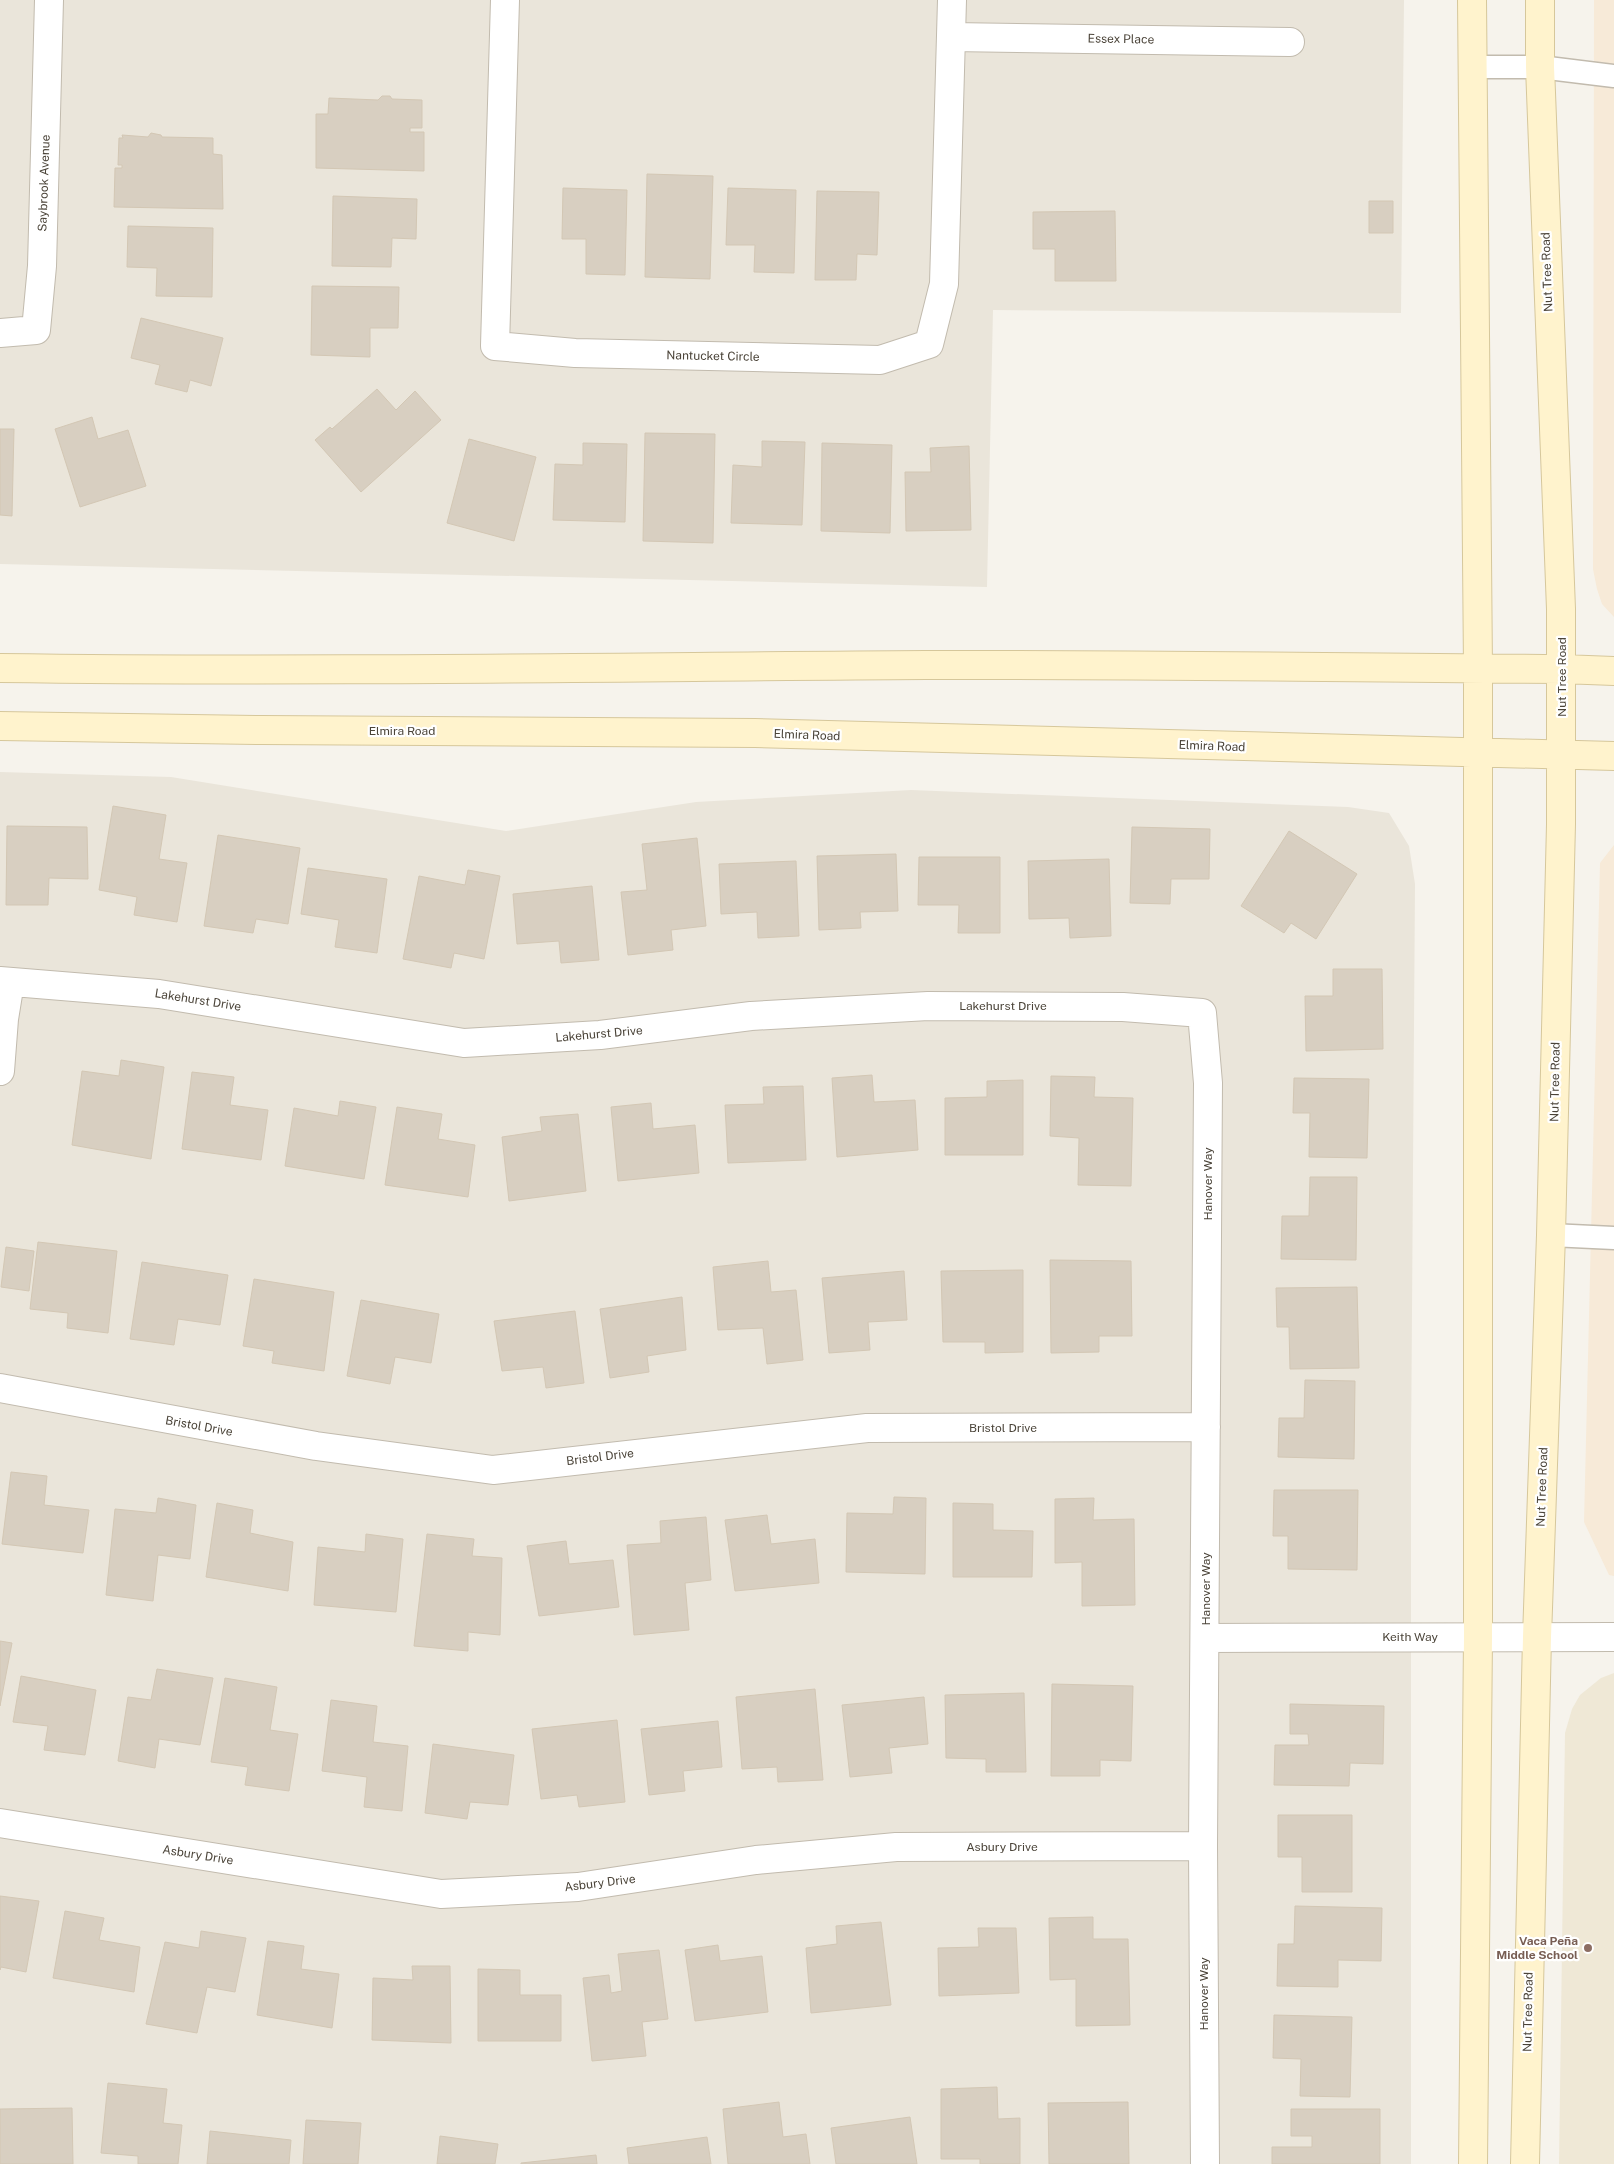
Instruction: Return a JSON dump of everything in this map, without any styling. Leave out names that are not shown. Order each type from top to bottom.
[{"type":"main road","points":[[1472,0],[1471,67],[1478,668],[1478,1637],[1472,2164]]},
{"type":"main road","name":"Nut Tree Road","points":[[1525,2164],[1537,1637],[1551,1235],[1562,824],[1562,609],[1540,67],[1540,0]]},
{"type":"main road","points":[[0,668],[506,670],[931,665],[1478,668],[1614,671]]},
{"type":"main road","name":"Elmira Road","points":[[0,726],[755,733],[1614,756]]},
{"type":"street","name":"Saybrook Avenue","points":[[0,333],[36,330],[42,247],[49,0]]},
{"type":"street","name":"Nantucket Circle","points":[[505,0],[495,346],[575,353],[880,360],[929,344],[944,284],[952,0]]},
{"type":"street","name":"Essex Place","points":[[951,37],[1290,42]]},
{"type":"street","name":"Lakehurst Drive","points":[[5,982],[159,994],[464,1043],[600,1035],[751,1016],[928,1006],[1123,1007],[1202,1013]]},
{"type":"street","points":[[0,1071],[5,982]]},
{"type":"street","name":"Hanover Way","points":[[1202,1013],[1208,1082],[1206,1638],[1203,1846],[1205,2164]]},
{"type":"street","name":"Bristol Drive","points":[[0,1388],[316,1446],[493,1470],[866,1428],[1206,1427]]},
{"type":"street","name":"Keith Way","points":[[1206,1638],[1614,1637]]},
{"type":"street","name":"Asbury Drive","points":[[0,1823],[441,1894],[578,1887],[756,1860],[896,1847],[1203,1846]]},
{"type":"lane","points":[[1471,67],[1540,67],[1614,76]]},
{"type":"lane","points":[[1551,1235],[1614,1238]]},
{"type":"shaded area","points":[[0,0],[1404,0],[1401,313],[993,310],[987,587],[0,564]]},
{"type":"shaded area","points":[[1594,0],[1614,0],[1614,617],[1602,604],[1593,569]]},
{"type":"shaded area","points":[[0,772],[171,777],[506,831],[696,802],[911,790],[1348,807],[1389,813],[1409,846],[1415,884],[1411,1454],[1411,2164],[0,2164]]},
{"type":"shaded area","points":[[1614,845],[1614,1576],[1609,1575],[1584,1522],[1600,863]]},
{"type":"shaded area","name":"Vaca Peña Middle School","points":[[1614,1673],[1614,2164],[1559,2164],[1565,1733],[1572,1709],[1580,1695],[1601,1678]]},
{"type":"building","points":[[382,96],[390,96],[392,99],[422,100],[422,128],[410,128],[410,132],[424,132],[424,171],[316,168],[316,114],[328,114],[329,98],[378,100]]},
{"type":"building","points":[[151,133],[161,135],[162,137],[213,138],[213,154],[222,155],[223,209],[114,207],[115,168],[122,168],[122,165],[118,165],[119,138],[123,138],[122,135],[148,137]]},
{"type":"building","points":[[647,174],[713,176],[710,279],[645,277]]},
{"type":"building","points":[[563,188],[627,190],[625,275],[586,274],[586,239],[562,239]]},
{"type":"building","points":[[728,188],[796,190],[794,273],[754,272],[755,245],[726,245]]},
{"type":"building","points":[[817,191],[879,192],[877,255],[857,254],[856,280],[815,280]]},
{"type":"building","points":[[333,196],[417,199],[416,239],[392,238],[391,267],[332,266]]},
{"type":"building","points":[[1369,201],[1393,201],[1393,233],[1369,233]]},
{"type":"building","points":[[1115,211],[1116,281],[1055,281],[1055,249],[1033,249],[1033,212]]},
{"type":"building","points":[[128,226],[213,228],[212,297],[156,296],[157,268],[127,267]]},
{"type":"building","points":[[312,286],[399,287],[398,328],[370,328],[370,357],[311,355]]},
{"type":"building","points":[[141,318],[223,338],[211,386],[190,380],[187,392],[155,384],[160,365],[131,358]]},
{"type":"building","points":[[377,389],[396,410],[415,391],[441,420],[361,492],[315,440],[330,427],[332,429]]},
{"type":"building","points":[[92,417],[98,439],[128,430],[146,486],[80,507],[55,429]]},
{"type":"building","points":[[0,429],[14,429],[12,516],[0,515]]},
{"type":"building","points":[[645,433],[715,434],[713,543],[643,541]]},
{"type":"building","points":[[469,439],[536,457],[514,541],[447,523]]},
{"type":"building","points":[[762,441],[805,442],[802,525],[731,523],[733,465],[762,467]]},
{"type":"building","points":[[583,443],[627,444],[625,522],[553,520],[555,464],[583,465]]},
{"type":"building","points":[[822,443],[892,445],[890,533],[821,531]]},
{"type":"building","points":[[969,446],[971,530],[906,531],[905,472],[931,472],[930,448]]},
{"type":"building","points":[[113,806],[166,815],[159,859],[187,863],[177,922],[134,915],[137,897],[99,890]]},
{"type":"building","points":[[7,826],[87,827],[88,879],[49,878],[48,905],[6,905]]},
{"type":"building","points":[[1132,827],[1210,829],[1209,879],[1171,879],[1170,904],[1130,903]]},
{"type":"building","points":[[1289,831],[1357,874],[1316,939],[1291,923],[1284,933],[1241,906]]},
{"type":"building","points":[[218,835],[300,848],[288,924],[256,919],[253,933],[204,926]]},
{"type":"building","points":[[697,838],[706,926],[671,930],[673,950],[628,955],[621,892],[647,890],[642,844]]},
{"type":"building","points":[[896,854],[898,911],[860,912],[861,928],[819,930],[817,856]]},
{"type":"building","points":[[919,857],[1000,857],[1000,933],[958,933],[959,905],[918,905]]},
{"type":"building","points":[[1109,859],[1111,936],[1070,938],[1069,918],[1029,919],[1028,861]]},
{"type":"building","points":[[796,861],[799,936],[758,938],[757,912],[721,914],[719,864]]},
{"type":"building","points":[[308,868],[387,879],[377,953],[335,947],[339,920],[301,914]]},
{"type":"building","points":[[468,870],[500,876],[484,959],[454,953],[451,968],[403,959],[419,876],[465,885]]},
{"type":"building","points":[[592,886],[599,960],[561,963],[559,941],[517,944],[513,894]]},
{"type":"building","points":[[1333,969],[1382,969],[1383,1049],[1306,1051],[1305,996],[1333,996]]},
{"type":"building","points":[[121,1060],[164,1067],[151,1159],[72,1145],[82,1071],[119,1076]]},
{"type":"building","points":[[192,1072],[234,1077],[230,1105],[268,1110],[261,1160],[182,1149]]},
{"type":"building","points":[[872,1075],[874,1102],[915,1100],[918,1150],[837,1157],[832,1078]]},
{"type":"building","points":[[1051,1076],[1095,1077],[1094,1097],[1133,1098],[1131,1186],[1078,1185],[1079,1138],[1050,1136]]},
{"type":"building","points":[[1294,1078],[1369,1079],[1367,1158],[1309,1157],[1310,1113],[1293,1113]]},
{"type":"building","points":[[1023,1080],[1023,1155],[945,1155],[945,1098],[987,1097],[987,1081]]},
{"type":"building","points":[[803,1086],[806,1160],[728,1163],[725,1105],[764,1104],[763,1087]]},
{"type":"building","points":[[340,1101],[376,1107],[364,1179],[285,1166],[294,1108],[338,1116]]},
{"type":"building","points":[[651,1103],[653,1129],[695,1125],[699,1173],[618,1181],[611,1107]]},
{"type":"building","points":[[397,1107],[442,1114],[438,1139],[475,1145],[468,1197],[385,1185]]},
{"type":"building","points":[[578,1114],[586,1191],[509,1201],[502,1137],[542,1131],[540,1117]]},
{"type":"building","points":[[1310,1177],[1357,1177],[1356,1260],[1281,1259],[1282,1216],[1309,1216]]},
{"type":"building","points":[[38,1242],[117,1251],[108,1333],[67,1328],[68,1313],[30,1309]]},
{"type":"building","points":[[6,1247],[34,1251],[29,1291],[1,1287]]},
{"type":"building","points":[[1050,1260],[1131,1261],[1132,1336],[1099,1336],[1099,1352],[1051,1353]]},
{"type":"building","points":[[768,1261],[771,1292],[796,1290],[803,1360],[767,1364],[763,1328],[718,1330],[713,1267]]},
{"type":"building","points":[[142,1262],[228,1275],[220,1325],[178,1319],[174,1345],[130,1339]]},
{"type":"building","points":[[1023,1270],[1023,1352],[985,1353],[985,1342],[943,1342],[941,1271]]},
{"type":"building","points":[[904,1271],[907,1320],[868,1322],[870,1350],[829,1353],[822,1278]]},
{"type":"building","points":[[254,1279],[334,1292],[324,1371],[272,1363],[274,1351],[243,1346]]},
{"type":"building","points":[[1357,1287],[1359,1368],[1290,1369],[1289,1327],[1277,1327],[1276,1288]]},
{"type":"building","points":[[682,1297],[686,1350],[647,1356],[649,1372],[610,1378],[600,1309]]},
{"type":"building","points":[[361,1300],[439,1314],[431,1363],[395,1357],[390,1384],[347,1376]]},
{"type":"building","points":[[575,1311],[584,1383],[546,1388],[543,1367],[502,1371],[494,1321]]},
{"type":"building","points":[[1305,1380],[1355,1381],[1354,1459],[1278,1457],[1279,1418],[1304,1418]]},
{"type":"building","points":[[11,1472],[47,1476],[44,1505],[89,1510],[83,1553],[2,1544]]},
{"type":"building","points":[[1274,1490],[1358,1490],[1357,1570],[1288,1569],[1288,1536],[1273,1536]]},
{"type":"building","points":[[894,1497],[926,1498],[925,1574],[846,1572],[847,1513],[893,1514]]},
{"type":"building","points":[[158,1498],[196,1505],[190,1559],[158,1555],[153,1601],[106,1595],[115,1509],[156,1513]]},
{"type":"building","points":[[1094,1498],[1093,1520],[1134,1519],[1135,1605],[1082,1606],[1082,1562],[1055,1563],[1055,1499]]},
{"type":"building","points":[[217,1503],[253,1510],[250,1533],[293,1542],[288,1591],[206,1577]]},
{"type":"building","points":[[953,1503],[993,1504],[993,1530],[1033,1531],[1032,1577],[953,1577]]},
{"type":"building","points":[[767,1515],[771,1544],[815,1539],[819,1583],[735,1591],[725,1520]]},
{"type":"building","points":[[706,1517],[711,1580],[685,1583],[689,1630],[634,1635],[627,1545],[661,1543],[660,1521]]},
{"type":"building","points":[[366,1534],[403,1539],[396,1612],[314,1605],[318,1547],[365,1552]]},
{"type":"building","points":[[427,1534],[474,1539],[472,1556],[502,1558],[500,1635],[468,1632],[468,1651],[414,1646]]},
{"type":"building","points":[[566,1541],[569,1564],[613,1560],[619,1607],[539,1616],[527,1546]]},
{"type":"building","points":[[0,1641],[12,1643],[0,1706]]},
{"type":"building","points":[[157,1669],[213,1678],[200,1745],[159,1739],[155,1768],[118,1761],[128,1697],[151,1700]]},
{"type":"building","points":[[21,1676],[96,1690],[85,1755],[44,1750],[48,1726],[13,1722]]},
{"type":"building","points":[[225,1678],[277,1687],[270,1730],[298,1734],[289,1791],[245,1785],[248,1767],[211,1762]]},
{"type":"building","points":[[1052,1684],[1133,1686],[1131,1761],[1100,1760],[1100,1776],[1051,1776]]},
{"type":"building","points":[[815,1689],[823,1780],[778,1782],[777,1767],[742,1769],[736,1697]]},
{"type":"building","points":[[1024,1693],[1026,1772],[986,1772],[986,1759],[946,1758],[945,1695]]},
{"type":"building","points":[[924,1697],[928,1744],[889,1748],[892,1773],[850,1777],[842,1705]]},
{"type":"building","points":[[331,1700],[377,1706],[373,1742],[408,1746],[402,1811],[364,1807],[367,1777],[322,1771]]},
{"type":"building","points":[[1290,1704],[1384,1706],[1383,1764],[1350,1763],[1349,1786],[1274,1785],[1275,1745],[1309,1745],[1308,1734],[1290,1734]]},
{"type":"building","points":[[617,1720],[625,1802],[579,1807],[577,1795],[541,1799],[532,1729]]},
{"type":"building","points":[[718,1721],[722,1767],[683,1771],[685,1791],[649,1795],[641,1729]]},
{"type":"building","points":[[433,1744],[514,1755],[508,1805],[470,1802],[467,1819],[425,1813]]},
{"type":"building","points":[[1278,1815],[1352,1815],[1352,1892],[1302,1892],[1302,1857],[1278,1857]]},
{"type":"building","points":[[0,1896],[39,1901],[26,1972],[1,1967],[0,1970]]},
{"type":"building","points":[[1295,1906],[1382,1908],[1381,1961],[1338,1960],[1338,1987],[1277,1986],[1278,1944],[1294,1944]]},
{"type":"building","points":[[65,1911],[104,1918],[99,1940],[140,1947],[134,1992],[53,1978]]},
{"type":"building","points":[[1093,1917],[1093,1939],[1128,1939],[1130,2025],[1076,2026],[1076,1979],[1050,1980],[1049,1918]]},
{"type":"building","points":[[881,1922],[891,2005],[811,2013],[806,1948],[837,1944],[836,1926]]},
{"type":"building","points":[[978,1928],[1016,1928],[1019,1993],[939,1996],[938,1948],[979,1947]]},
{"type":"building","points":[[201,1931],[246,1938],[235,1992],[207,1987],[197,2033],[146,2024],[165,1942],[199,1948]]},
{"type":"building","points":[[268,1941],[304,1946],[301,1969],[339,1974],[332,2028],[257,2015]]},
{"type":"building","points":[[718,1945],[720,1961],[762,1956],[768,2012],[695,2021],[685,1950]]},
{"type":"building","points":[[659,1950],[668,2019],[642,2022],[646,2056],[592,2061],[583,1978],[609,1975],[611,1993],[622,1991],[618,1954]]},
{"type":"building","points":[[412,1966],[450,1966],[451,2043],[372,2040],[373,1978],[413,1980]]},
{"type":"building","points":[[478,1969],[520,1970],[520,1995],[561,1995],[561,2041],[478,2041]]},
{"type":"building","points":[[1274,2015],[1352,2017],[1350,2097],[1300,2096],[1301,2059],[1273,2058]]},
{"type":"building","points":[[108,2083],[167,2089],[163,2123],[182,2125],[178,2164],[138,2164],[138,2156],[101,2153]]},
{"type":"building","points":[[997,2087],[998,2119],[1020,2118],[1020,2164],[980,2164],[980,2159],[941,2159],[941,2089]]},
{"type":"building","points":[[779,2102],[783,2137],[806,2134],[810,2164],[728,2164],[723,2109]]},
{"type":"building","points":[[1128,2102],[1129,2164],[1049,2164],[1048,2103]]},
{"type":"building","points":[[72,2108],[73,2164],[0,2164],[0,2109]]},
{"type":"building","points":[[1291,2109],[1380,2109],[1380,2164],[1272,2164],[1272,2147],[1312,2147],[1312,2136],[1291,2136]]},
{"type":"building","points":[[910,2117],[917,2164],[836,2164],[831,2128]]},
{"type":"building","points":[[306,2120],[361,2123],[358,2164],[303,2164]]},
{"type":"building","points":[[210,2131],[291,2140],[289,2164],[207,2164]]},
{"type":"building","points":[[440,2136],[498,2144],[495,2164],[437,2164]]},
{"type":"building","points":[[707,2137],[711,2164],[629,2164],[627,2148]]},
{"type":"building","points":[[596,2155],[597,2164],[521,2164],[521,2163]]},
{"type":"place","name":"Vaca Peña Middle School","points":[[1588,1948]]}]
